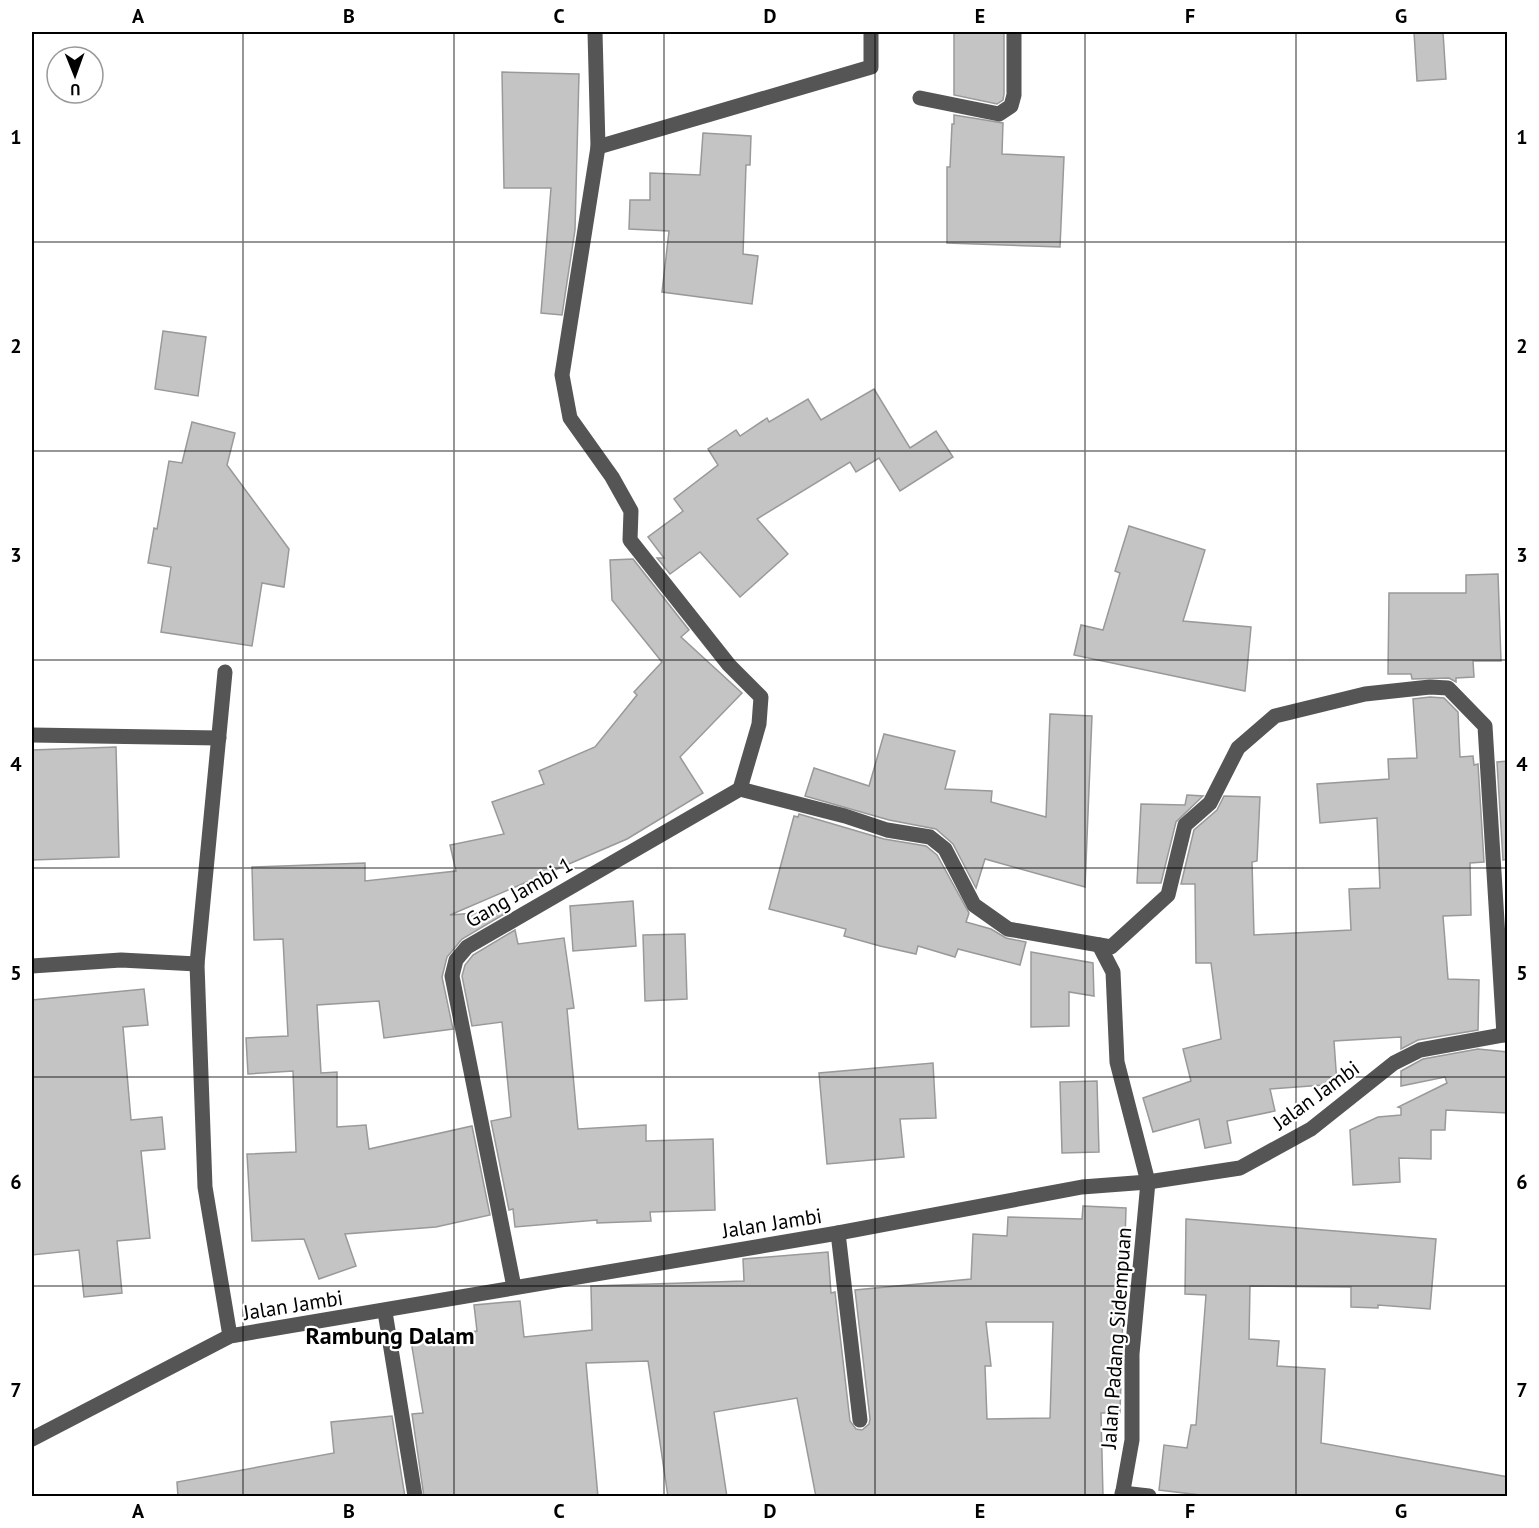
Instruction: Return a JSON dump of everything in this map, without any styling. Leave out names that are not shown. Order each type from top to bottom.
[{"type":"street","points":[[595,32],[598,147],[562,375],[570,418],[612,477],[631,512],[630,540],[729,665],[761,697],[759,724],[740,789],[844,816],[887,830],[930,837],[945,849],[974,905],[1008,929],[1111,946],[1122,939],[1168,896],[1185,825],[1210,803],[1238,748],[1275,716],[1365,694],[1430,687],[1448,688],[1485,726],[1506,1035]]},
{"type":"street","points":[[598,147],[871,67],[870,32]]},
{"type":"street","points":[[920,98],[999,114],[1011,106],[1014,95],[1014,32]]},
{"type":"street","points":[[225,672],[196,964],[205,1187],[230,1336]]},
{"type":"street","points":[[32,735],[219,738]]},
{"type":"street","name":"Gang Jambi 1","points":[[514,1287],[452,976],[456,960],[467,947],[740,789]]},
{"type":"street","name":"Jalan Padang Sidempuan","points":[[1099,945],[1113,972],[1117,1062],[1148,1182],[1132,1354],[1132,1440],[1122,1495]]},
{"type":"street","points":[[32,966],[121,960],[196,964]]},
{"type":"street","name":"Jalan Jambi","points":[[32,1439],[230,1336],[385,1312],[514,1287],[838,1233],[1082,1187],[1148,1182],[1240,1168],[1311,1129],[1394,1063],[1420,1050],[1506,1035]]},
{"type":"street","points":[[838,1233],[860,1420]]},
{"type":"street","points":[[385,1312],[415,1497]]},
{"type":"street","points":[[1122,1495],[1149,1497]]},
{"type":"building","points":[[954,32],[1004,32],[1004,94],[1003,100],[997,104],[954,95]]},
{"type":"building","points":[[1414,32],[1443,32],[1446,79],[1417,81]]},
{"type":"building","points":[[502,72],[579,74],[575,230],[562,315],[541,313],[551,188],[504,188]]},
{"type":"building","points":[[954,115],[1003,123],[1002,154],[1064,157],[1060,247],[947,243],[947,167],[950,167]]},
{"type":"building","points":[[703,133],[751,136],[750,165],[746,165],[743,254],[758,256],[752,304],[662,292],[669,231],[629,229],[630,200],[650,200],[650,173],[700,175]]},
{"type":"building","points":[[163,331],[206,337],[198,396],[155,389]]},
{"type":"building","points":[[874,389],[910,448],[936,431],[953,457],[900,491],[879,458],[856,472],[850,462],[757,519],[788,554],[740,597],[700,552],[670,574],[657,558],[664,558],[648,537],[683,511],[674,499],[718,465],[708,449],[736,430],[740,436],[767,418],[769,422],[808,399],[821,420]]},
{"type":"building","points":[[192,422],[235,433],[227,465],[289,549],[284,587],[262,583],[252,646],[161,632],[171,567],[148,563],[154,528],[157,529],[169,461],[182,463]]},
{"type":"building","points":[[1129,526],[1205,550],[1183,621],[1251,627],[1245,691],[1074,655],[1081,625],[1103,630],[1120,573],[1115,571]]},
{"type":"building","points":[[633,559],[689,630],[681,637],[742,693],[680,757],[703,793],[627,839],[450,915],[511,910],[462,939],[447,957],[442,977],[453,1029],[384,1038],[379,1001],[317,1005],[321,1073],[337,1072],[337,1127],[366,1125],[369,1149],[472,1126],[490,1215],[436,1227],[345,1234],[356,1266],[319,1279],[304,1239],[252,1241],[247,1154],[296,1152],[293,1071],[248,1074],[246,1038],[288,1036],[283,939],[254,940],[252,867],[365,863],[365,881],[456,871],[450,845],[504,834],[492,802],[544,784],[539,771],[595,747],[637,695],[634,692],[662,662],[612,600],[610,560]]},
{"type":"building","points":[[1498,574],[1501,661],[1473,661],[1474,677],[1456,678],[1456,682],[1449,678],[1412,679],[1411,674],[1388,674],[1389,593],[1466,593],[1466,575]]},
{"type":"building","points":[[1444,698],[1458,712],[1460,757],[1473,756],[1474,765],[1478,764],[1484,862],[1470,863],[1471,915],[1443,916],[1448,979],[1479,980],[1478,1030],[1418,1040],[1401,1049],[1401,1037],[1334,1041],[1337,1084],[1270,1089],[1275,1111],[1227,1121],[1231,1143],[1205,1148],[1199,1119],[1153,1132],[1143,1098],[1191,1081],[1183,1049],[1221,1039],[1211,963],[1196,963],[1195,884],[1181,884],[1194,830],[1217,810],[1224,796],[1260,797],[1257,861],[1252,862],[1254,935],[1351,930],[1349,889],[1380,888],[1377,818],[1320,823],[1317,784],[1389,779],[1388,759],[1417,758],[1413,699]]},
{"type":"building","points":[[1050,714],[1092,716],[1085,887],[985,859],[976,888],[953,844],[936,829],[889,820],[805,796],[814,768],[869,786],[884,734],[955,751],[945,789],[992,791],[991,802],[1046,817]]},
{"type":"building","points":[[116,747],[119,857],[32,860],[32,750]]},
{"type":"building","points":[[1508,761],[1508,859],[1503,860],[1497,762]]},
{"type":"building","points":[[1187,795],[1203,796],[1176,822],[1161,883],[1137,883],[1141,804],[1185,805]]},
{"type":"building","points":[[799,814],[884,839],[926,846],[937,855],[969,913],[966,922],[991,929],[1006,938],[1026,942],[1020,965],[958,949],[955,957],[918,946],[916,954],[880,946],[844,936],[846,929],[769,909],[794,816],[798,817]]},
{"type":"building","points":[[633,901],[636,946],[573,951],[570,906]]},
{"type":"building","points":[[515,930],[518,944],[564,938],[574,1008],[567,1009],[578,1129],[646,1125],[646,1141],[713,1139],[715,1210],[650,1212],[651,1221],[597,1223],[597,1220],[515,1227],[513,1209],[509,1210],[491,1121],[511,1117],[502,1022],[472,1026],[462,976],[465,965],[473,955]]},
{"type":"building","points":[[685,934],[687,999],[645,1001],[643,935]]},
{"type":"building","points":[[1031,952],[1093,963],[1094,996],[1069,992],[1069,1026],[1031,1027]]},
{"type":"building","points":[[144,989],[148,1025],[123,1027],[131,1120],[162,1117],[165,1149],[141,1151],[150,1238],[117,1241],[122,1293],[84,1297],[79,1250],[32,1255],[32,1000]]},
{"type":"building","points":[[1478,1049],[1508,1052],[1508,1113],[1446,1110],[1445,1130],[1431,1130],[1431,1159],[1399,1158],[1400,1182],[1353,1185],[1350,1130],[1378,1117],[1401,1115],[1401,1108],[1398,1107],[1447,1083],[1445,1077],[1401,1086],[1401,1071],[1423,1059]]},
{"type":"building","points":[[933,1063],[936,1118],[900,1119],[904,1157],[827,1164],[819,1073]]},
{"type":"building","points":[[1097,1081],[1099,1152],[1062,1153],[1060,1082]]},
{"type":"building","points":[[1083,1206],[1126,1208],[1120,1413],[1101,1413],[1103,1497],[816,1497],[797,1398],[714,1412],[727,1497],[668,1497],[648,1361],[586,1363],[598,1497],[424,1497],[412,1414],[423,1413],[411,1341],[477,1331],[474,1305],[520,1301],[524,1337],[592,1330],[591,1286],[744,1281],[743,1259],[828,1252],[831,1293],[835,1292],[850,1421],[856,1429],[862,1430],[869,1424],[870,1419],[855,1290],[971,1279],[973,1234],[1007,1236],[1008,1217],[1082,1219]],"holes":[[[986,1322],[1053,1322],[1050,1418],[987,1419],[985,1366],[991,1366]]]},
{"type":"building","points":[[1186,1219],[1436,1239],[1430,1309],[1378,1305],[1378,1308],[1351,1307],[1351,1287],[1250,1286],[1249,1339],[1279,1341],[1277,1366],[1325,1369],[1321,1443],[1508,1477],[1508,1497],[1217,1497],[1159,1490],[1164,1445],[1187,1448],[1191,1425],[1196,1425],[1206,1295],[1185,1294]]},
{"type":"building","points":[[392,1416],[405,1497],[178,1497],[177,1482],[334,1453],[331,1422]]},
{"type":"district","name":"Rambung Dalam","points":[[390,1335]]}]
